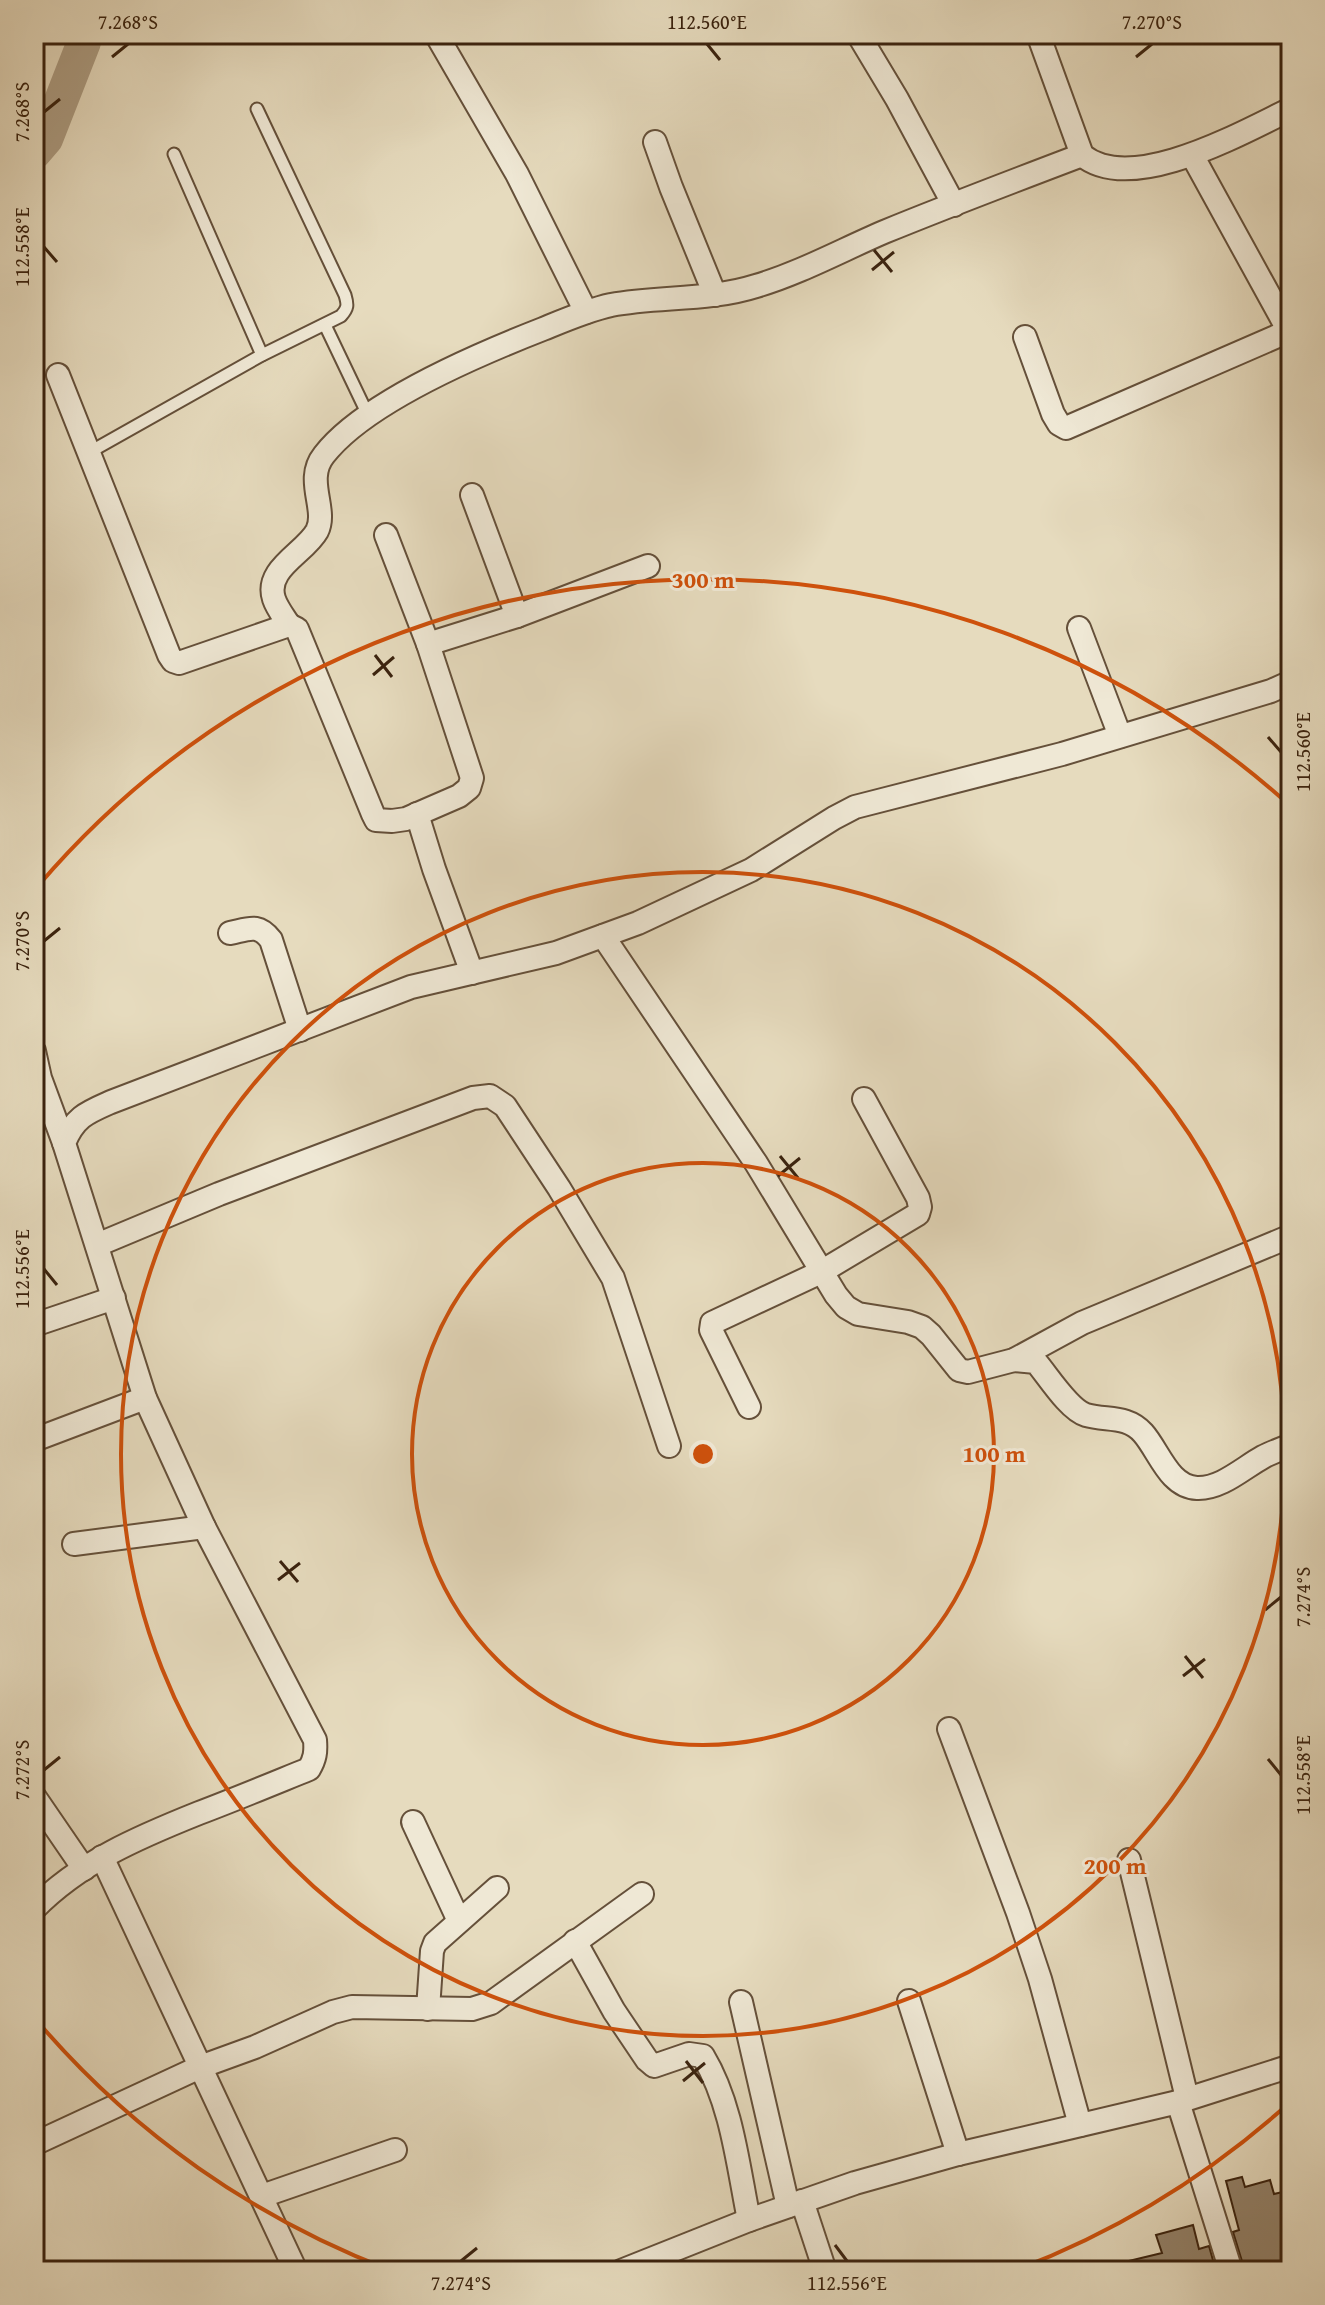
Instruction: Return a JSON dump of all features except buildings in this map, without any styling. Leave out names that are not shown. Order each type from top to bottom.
[{"type":"street","points":[[436,34],[517,174],[586,312]]},
{"type":"street","points":[[858,34],[954,205]]},
{"type":"street","points":[[1038,34],[1082,155],[1092,163],[1112,168],[1153,166],[1192,155],[1291,109]]},
{"type":"street","points":[[655,142],[715,295]]},
{"type":"street","points":[[386,535],[428,644],[472,778],[469,788],[459,796],[406,819],[392,821],[376,820],[297,629],[289,625],[272,589],[286,563],[313,537],[319,526],[315,473],[321,457],[343,433],[368,415],[444,373],[519,338],[586,312],[612,305],[715,295],[756,286],[1082,155]]},
{"type":"street","points":[[1025,337],[1053,414],[1059,424],[1066,428],[1290,333],[1192,155]]},
{"type":"street","points":[[58,375],[87,454],[173,661],[179,663],[289,625]]},
{"type":"street","points":[[472,495],[517,616]]},
{"type":"street","points":[[428,644],[517,616],[648,566]]},
{"type":"street","points":[[1079,628],[1120,736]]},
{"type":"street","points":[[64,1143],[71,1125],[85,1114],[411,987],[556,953],[638,923],[751,870],[855,807],[1062,754],[1271,691],[1291,682]]},
{"type":"street","points":[[417,814],[472,973]]},
{"type":"street","points":[[230,933],[253,928],[264,930],[271,940],[300,1030]]},
{"type":"street","points":[[603,936],[756,1163],[836,1295],[846,1307],[858,1314],[922,1327],[959,1370],[968,1372],[1014,1360],[1082,1323],[1291,1236]]},
{"type":"street","points":[[34,1051],[40,1078],[64,1143],[145,1398],[204,1527],[315,1740],[314,1760],[309,1769],[137,1838],[50,1892],[34,1909]]},
{"type":"street","points":[[97,1245],[219,1194],[473,1098],[490,1096],[505,1106],[613,1278],[669,1446]]},
{"type":"street","points":[[749,1407],[711,1330],[712,1323],[821,1272],[918,1214],[918,1198],[864,1099]]},
{"type":"street","points":[[34,1325],[114,1298]]},
{"type":"street","points":[[1014,1360],[1036,1362],[1068,1402],[1084,1415],[1119,1419],[1143,1433],[1173,1476],[1191,1487],[1218,1484],[1265,1455],[1291,1445]]},
{"type":"street","points":[[34,1440],[145,1398]]},
{"type":"street","points":[[74,1544],[204,1527]]},
{"type":"street","points":[[949,1729],[1040,1979],[1080,2125]]},
{"type":"street","points":[[34,1796],[93,1863],[200,2067],[296,2271]]},
{"type":"street","points":[[413,1822],[459,1921]]},
{"type":"street","points":[[1129,1860],[1182,2100],[1231,2271]]},
{"type":"street","points":[[428,2009],[435,1943],[497,1888]]},
{"type":"street","points":[[34,2144],[200,2067],[255,2047],[333,2012],[352,2007],[472,2009],[491,2003],[642,1894]]},
{"type":"street","points":[[575,1941],[614,2011],[647,2060],[654,2066],[689,2054],[703,2056],[725,2108],[749,2220]]},
{"type":"street","points":[[909,2001],[958,2154]]},
{"type":"street","points":[[741,2002],[795,2204],[825,2271]]},
{"type":"street","points":[[621,2271],[749,2220],[855,2183],[958,2154],[1182,2100],[1291,2066]]},
{"type":"street","points":[[262,2196],[395,2150]]},
{"type":"lane","points":[[87,454],[262,355],[325,325],[346,310],[345,295],[257,109]]},
{"type":"lane","points":[[174,154],[262,355]]},
{"type":"lane","points":[[325,325],[368,415]]},
{"type":"waterway","points":[[34,153],[46,139],[84,42],[79,34]]}]
